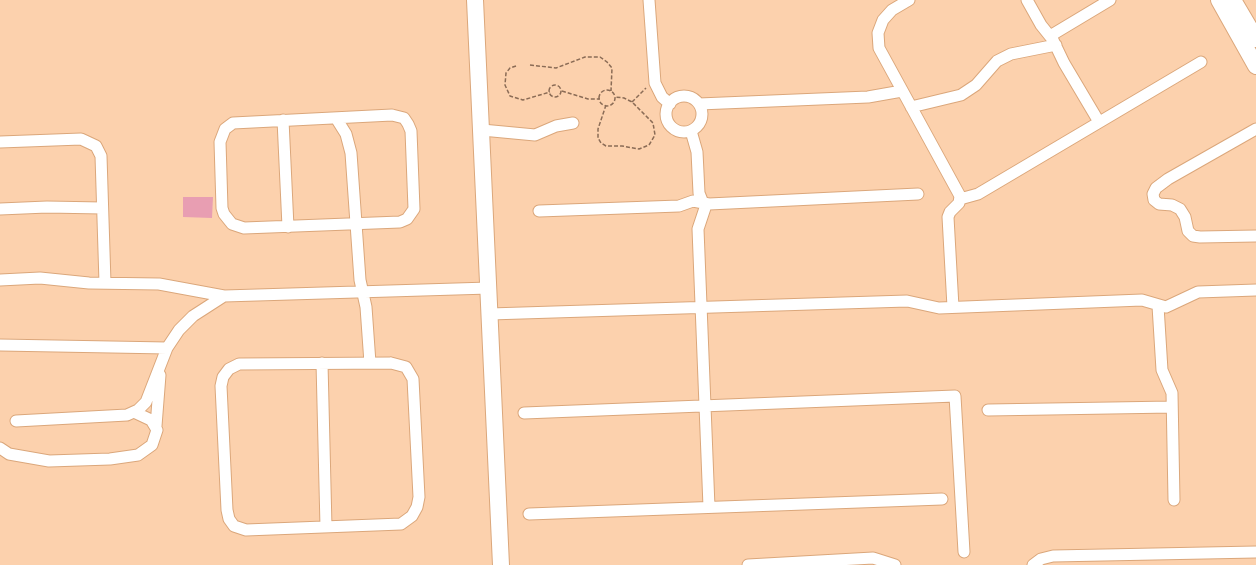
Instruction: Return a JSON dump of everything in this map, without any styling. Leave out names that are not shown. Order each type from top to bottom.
[{"type":"street","points":[[475,0],[501,565]]},
{"type":"street","points":[[649,0],[655,83],[662,97],[670,104]]},
{"type":"street","points":[[909,0],[887,15],[878,33],[879,48],[881,55],[959,192],[960,200],[957,206],[950,212],[948,217],[953,307]]},
{"type":"street","points":[[1027,0],[1053,40],[1064,63],[1099,122]]},
{"type":"street","points":[[911,107],[961,95],[976,85],[997,61],[1011,54],[1053,40],[1110,0]]},
{"type":"street","points":[[1219,0],[1256,66]]},
{"type":"street","points":[[1234,0],[1256,39]]},
{"type":"street","points":[[960,200],[978,194],[1201,62]]},
{"type":"street","points":[[699,104],[868,97],[902,91]]},
{"type":"street","points":[[685,96],[693,98],[699,104],[702,117],[698,125],[691,131],[678,131],[670,125],[667,117],[670,104],[676,98],[685,96]]},
{"type":"street","points":[[396,115],[404,118],[410,127],[412,213],[404,221],[288,227],[238,227],[228,219],[222,208],[220,142],[225,129],[238,121],[283,120],[396,115]]},
{"type":"street","points":[[336,118],[346,134],[351,153],[360,280],[366,307],[370,363]]},
{"type":"street","points":[[283,120],[288,227]]},
{"type":"street","points":[[482,130],[535,135],[556,126],[573,123]]},
{"type":"street","points":[[1256,129],[1168,179],[1156,188],[1153,194],[1154,200],[1159,204],[1172,205],[1180,209],[1185,217],[1188,231],[1193,236],[1256,236]]},
{"type":"street","points":[[691,131],[698,152],[699,193],[705,211],[698,229],[709,507]]},
{"type":"street","points":[[0,142],[81,139],[91,143],[101,156],[105,283]]},
{"type":"street","points":[[539,212],[678,206],[693,201],[703,203],[918,194]]},
{"type":"street","points":[[0,209],[47,207],[102,208]]},
{"type":"street","points":[[0,280],[40,278],[105,283],[159,284],[224,296],[489,288]]},
{"type":"street","points":[[490,314],[907,301],[917,302],[933,307],[1142,300],[1158,306],[1170,306],[1188,295],[1198,292],[1256,290]]},
{"type":"street","points":[[16,421],[127,414],[134,412],[146,402],[167,348],[187,321],[224,296]]},
{"type":"street","points":[[1158,306],[1162,370],[1171,390],[1174,500]]},
{"type":"street","points":[[0,345],[167,348]]},
{"type":"street","points":[[322,363],[326,527]]},
{"type":"street","points":[[370,363],[401,364],[412,374],[418,502],[412,516],[401,524],[246,530],[238,528],[231,522],[227,510],[221,386],[226,373],[238,364],[370,363]]},
{"type":"street","points":[[0,448],[9,454],[49,460],[87,460],[132,456],[143,453],[152,445],[156,436],[160,366]]},
{"type":"street","points":[[524,413],[954,396],[964,552]]},
{"type":"street","points":[[988,410],[1172,407]]},
{"type":"street","points":[[134,412],[147,417],[156,426]]},
{"type":"street","points":[[529,514],[942,499]]},
{"type":"street","points":[[1033,565],[1041,559],[1053,556],[1256,552]]},
{"type":"street","points":[[748,565],[873,558],[895,565]]},
{"type":"path","points":[[530,65],[556,68],[585,56],[600,57],[612,68],[611,91],[615,98],[632,102],[651,120],[655,127],[654,139],[649,145],[643,148],[606,146],[601,143],[598,138],[598,129],[606,105],[613,102],[615,98]]},
{"type":"path","points":[[516,66],[510,68],[506,73],[505,89],[510,96],[522,100],[550,92],[551,88],[555,85],[560,87],[562,92],[588,99],[600,99]]},
{"type":"path","points":[[632,102],[644,89],[655,83]]},
{"type":"path","points":[[600,99],[602,92],[611,91]]},
{"type":"path","points":[[550,92],[552,96],[557,97],[562,92]]},
{"type":"path","points":[[600,99],[602,103],[606,105]]},
{"type":"building","points":[[183,197],[213,197],[212,218],[183,217]]}]
